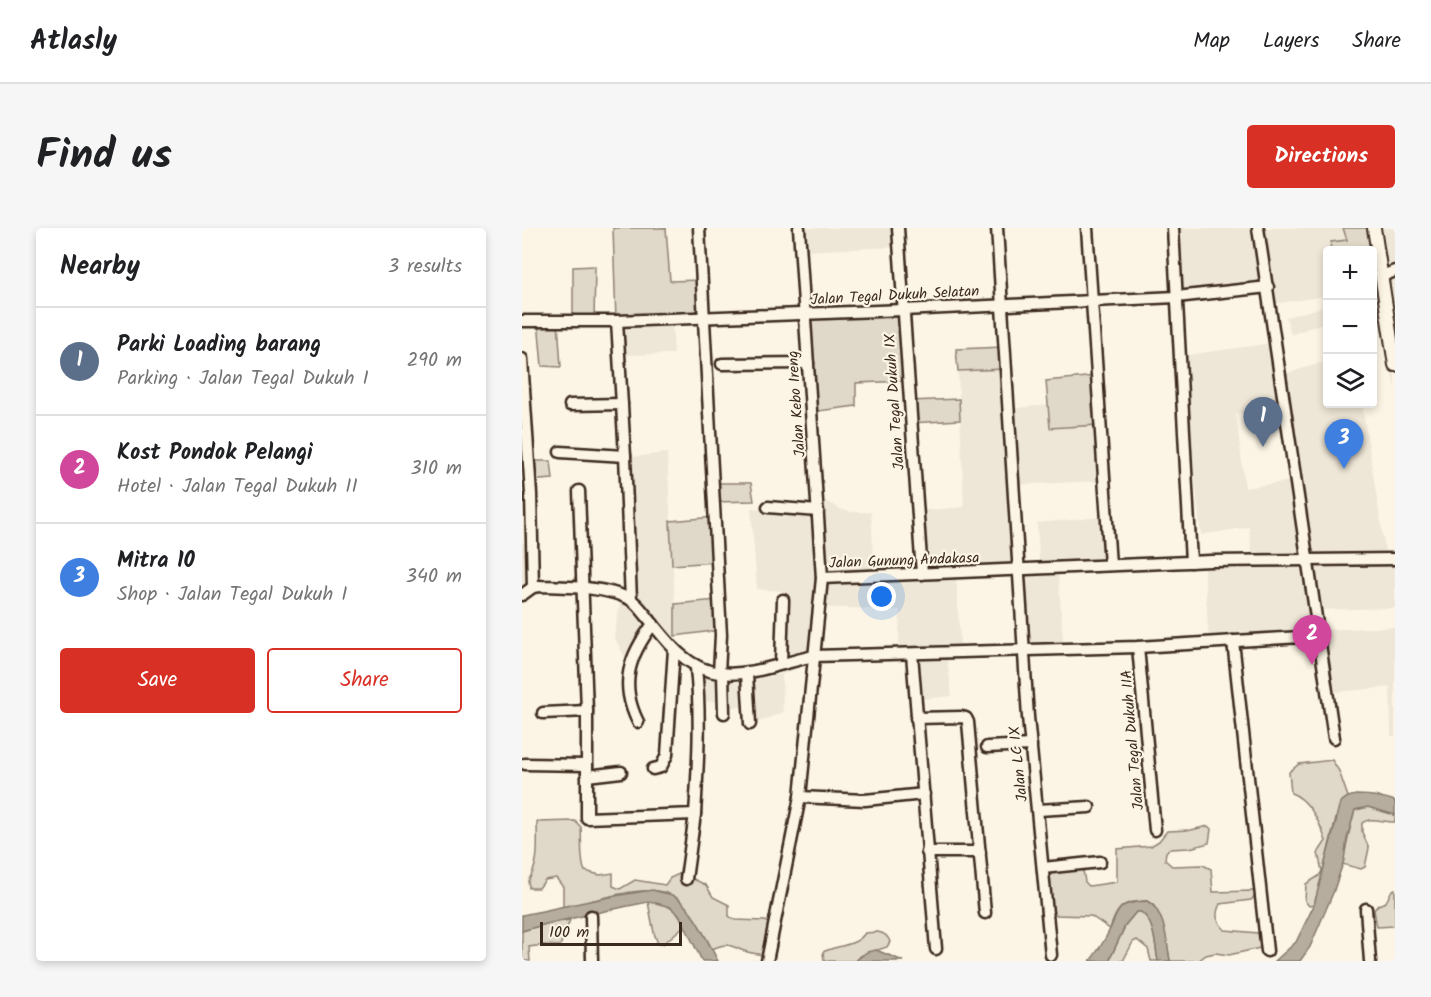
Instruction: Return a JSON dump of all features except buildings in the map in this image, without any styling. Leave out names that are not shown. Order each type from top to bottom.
[{"type":"main road","points":[[1374,228],[1395,365]]},
{"type":"street","points":[[699,228],[724,712]]},
{"type":"street","name":"Jalan Kebo Ireng","points":[[800,228],[822,578]]},
{"type":"street","name":"Jalan Tegal Dukuh IX","points":[[898,228],[922,574]]},
{"type":"street","name":"Jalan LC IX","points":[[997,228],[1024,651],[1051,955]]},
{"type":"street","points":[[1087,228],[1110,566]]},
{"type":"street","points":[[1173,228],[1191,562]]},
{"type":"street","points":[[1258,228],[1334,738]]},
{"type":"street","points":[[1382,276],[1395,272]]},
{"type":"street","name":"Jalan Tegal Dukuh Selatan","points":[[522,321],[617,321],[805,315],[1176,297],[1268,287]]},
{"type":"street","points":[[617,321],[631,600]]},
{"type":"street","points":[[522,359],[526,494],[533,587]]},
{"type":"street","points":[[722,364],[808,363]]},
{"type":"street","points":[[570,405],[622,405]]},
{"type":"street","points":[[560,452],[625,456]]},
{"type":"street","points":[[579,491],[587,711],[587,818],[695,814]]},
{"type":"street","points":[[768,507],[818,512]]},
{"type":"street","name":"Jalan Gunung Andakasa","points":[[767,961],[800,797],[822,578],[1191,562],[1395,559]]},
{"type":"street","points":[[522,595],[533,587],[582,588],[616,594],[631,600],[674,649],[696,668],[721,674],[747,674],[781,663],[814,656],[1138,648]]},
{"type":"street","points":[[781,663],[783,600]]},
{"type":"street","points":[[638,722],[629,701],[631,664],[638,644],[653,624]]},
{"type":"street","name":"Jalan Tegal Dukuh IIA","points":[[1155,830],[1138,648],[1318,636]]},
{"type":"street","points":[[1233,641],[1268,951]]},
{"type":"street","points":[[653,769],[661,767],[667,755],[674,649]]},
{"type":"street","points":[[912,654],[936,948]]},
{"type":"street","points":[[686,879],[695,814],[699,701],[696,668]]},
{"type":"street","points":[[747,674],[750,724]]},
{"type":"street","points":[[543,713],[587,711]]},
{"type":"street","points":[[916,718],[962,717],[968,722],[985,913]]},
{"type":"street","points":[[987,747],[1031,745]]},
{"type":"street","points":[[525,764],[621,772]]},
{"type":"street","points":[[800,797],[865,800],[924,794]]},
{"type":"street","points":[[1038,810],[1089,807]]},
{"type":"street","points":[[927,852],[980,852]]},
{"type":"street","points":[[1043,868],[1100,862]]},
{"type":"street","points":[[1366,909],[1371,961]]},
{"type":"street","points":[[591,916],[592,961]]},
{"type":"shaded area","points":[[613,228],[666,228],[670,281],[699,280],[703,322],[616,322]]},
{"type":"shaded area","points":[[798,228],[896,228],[897,247],[800,251]]},
{"type":"shaded area","points":[[1170,228],[1343,228],[1347,240],[1331,242],[1330,246],[1323,246],[1323,297],[1266,305],[1264,288],[1177,296]]},
{"type":"shaded area","points":[[1343,228],[1372,228],[1373,246],[1330,246],[1331,242],[1347,240]]},
{"type":"shaded area","points":[[1372,228],[1395,228],[1395,390],[1380,309],[1377,310],[1377,246],[1373,246]]},
{"type":"shaded area","points":[[595,266],[594,321],[573,323],[573,267]]},
{"type":"shaded area","points":[[1323,307],[1323,323],[1291,335],[1286,317]]},
{"type":"shaded area","points":[[903,315],[907,381],[856,383],[856,406],[811,412],[803,318]]},
{"type":"shaded area","points":[[538,321],[558,322],[561,367],[542,366]]},
{"type":"shaded area","points":[[616,322],[672,322],[674,354],[620,355]]},
{"type":"shaded area","points":[[1272,343],[1275,377],[1323,362],[1323,408],[1363,408],[1387,562],[1395,563],[1395,608],[1314,610],[1317,630],[1395,627],[1395,736],[1391,736],[1390,687],[1326,693],[1318,642],[1209,646],[1204,564],[1253,562],[1249,527],[1201,535],[1181,356]],"holes":[[[1280,411],[1291,481],[1245,488],[1236,414]]]},
{"type":"shaded area","points":[[1004,347],[1005,369],[958,371],[956,349]]},
{"type":"shaded area","points":[[1005,369],[1007,409],[1048,405],[1050,428],[1098,425],[1100,481],[1011,485],[1017,574],[956,577],[961,656],[947,658],[952,696],[913,700],[910,660],[898,659],[900,610],[817,607],[813,663],[782,674],[782,591],[757,589],[751,508],[818,513],[816,496],[840,509],[851,512],[871,512],[875,581],[919,578],[917,511],[964,507],[958,371]]},
{"type":"shaded area","points":[[1096,376],[1098,425],[1050,428],[1046,381]]},
{"type":"shaded area","points":[[959,399],[960,420],[911,423],[909,401]]},
{"type":"shaded area","points":[[667,453],[675,604],[675,652],[655,634],[637,649],[629,665],[614,637],[620,602],[632,606],[621,458]]},
{"type":"shaded area","points":[[526,461],[551,461],[553,479],[527,481]]},
{"type":"shaded area","points":[[713,483],[751,483],[754,501],[715,502]]},
{"type":"shaded area","points":[[715,517],[716,562],[672,565],[670,521]]},
{"type":"shaded area","points":[[1103,517],[1109,570],[1058,572],[1064,652],[1023,655],[1017,574],[1040,573],[1037,523]]},
{"type":"shaded area","points":[[522,543],[529,543],[534,595],[522,601]]},
{"type":"shaded area","points":[[717,600],[720,630],[675,636],[675,604]]},
{"type":"shaded area","points":[[782,674],[783,712],[751,725],[750,707],[726,707],[725,701],[698,702],[695,675],[721,681],[745,682]]},
{"type":"shaded area","points":[[1332,760],[1339,771],[1348,797],[1339,806],[1314,905],[1309,906],[1305,901],[1306,884],[1319,876],[1322,871],[1318,853],[1326,841],[1309,807],[1298,796],[1291,793],[1289,772],[1299,764]]},
{"type":"shaded area","points":[[1356,795],[1376,796],[1395,801],[1395,815],[1368,807],[1355,810],[1344,860],[1310,947],[1300,961],[1275,961],[1296,942],[1314,905],[1341,802]]},
{"type":"shaded area","points":[[1368,807],[1395,815],[1395,822],[1374,820],[1362,823],[1362,832],[1369,848],[1365,867],[1361,869],[1342,864],[1355,810]]},
{"type":"shaded area","points":[[575,821],[581,827],[585,871],[600,875],[613,873],[613,886],[620,889],[635,880],[665,885],[670,878],[681,873],[706,885],[713,897],[729,905],[729,916],[735,920],[765,921],[770,924],[769,936],[764,941],[764,955],[746,952],[728,945],[712,949],[685,906],[673,896],[662,892],[619,894],[563,908],[563,887],[556,878],[545,880],[539,888],[529,888],[528,881],[536,860],[537,822]]},
{"type":"shaded area","points":[[1208,826],[1211,829],[1209,843],[1190,848],[1169,849],[1165,860],[1172,866],[1203,865],[1211,869],[1213,892],[1254,891],[1256,895],[1251,900],[1220,904],[1217,915],[1218,921],[1225,930],[1258,933],[1263,945],[1260,948],[1229,955],[1215,953],[1206,955],[1198,961],[1170,961],[1166,937],[1157,910],[1146,901],[1124,905],[1115,915],[1110,929],[1091,916],[1055,915],[1048,874],[1051,871],[1079,868],[1083,870],[1085,882],[1089,886],[1117,882],[1117,849],[1151,846],[1159,841],[1167,831],[1191,830]]},
{"type":"shaded area","points":[[1395,889],[1395,926],[1377,927],[1374,910],[1378,905],[1386,902],[1392,890]]},
{"type":"shaded area","points":[[653,890],[672,895],[686,906],[718,961],[702,961],[680,916],[670,907],[656,903],[648,902],[628,906],[522,931],[522,915]]},
{"type":"shaded area","points":[[1147,901],[1153,905],[1161,919],[1170,961],[1158,961],[1154,934],[1149,922],[1141,912],[1136,912],[1126,924],[1109,961],[1090,961],[1104,941],[1119,910],[1126,904]]},
{"type":"shaded area","points":[[648,902],[670,907],[685,925],[663,944],[658,944],[654,933]]},
{"type":"shaded area","points":[[1136,912],[1141,912],[1149,922],[1154,934],[1158,961],[1151,961],[1148,949],[1137,940],[1133,942],[1123,961],[1109,961],[1126,924]]},
{"type":"shaded area","points":[[570,920],[560,946],[529,947],[530,961],[522,961],[522,931]]},
{"type":"shaded area","points":[[878,932],[888,938],[890,942],[887,947],[860,956],[855,961],[824,961],[823,952],[856,941],[865,933]]},
{"type":"shaded area","points":[[876,950],[903,961],[855,961],[867,952]]},
{"type":"place","name":"Parki Loading barang","points":[[1263,447]]},
{"type":"place","name":"Mitra 10","points":[[1344,469]]},
{"type":"place","name":"Kost Pondok Pelangi","points":[[1312,665]]}]
